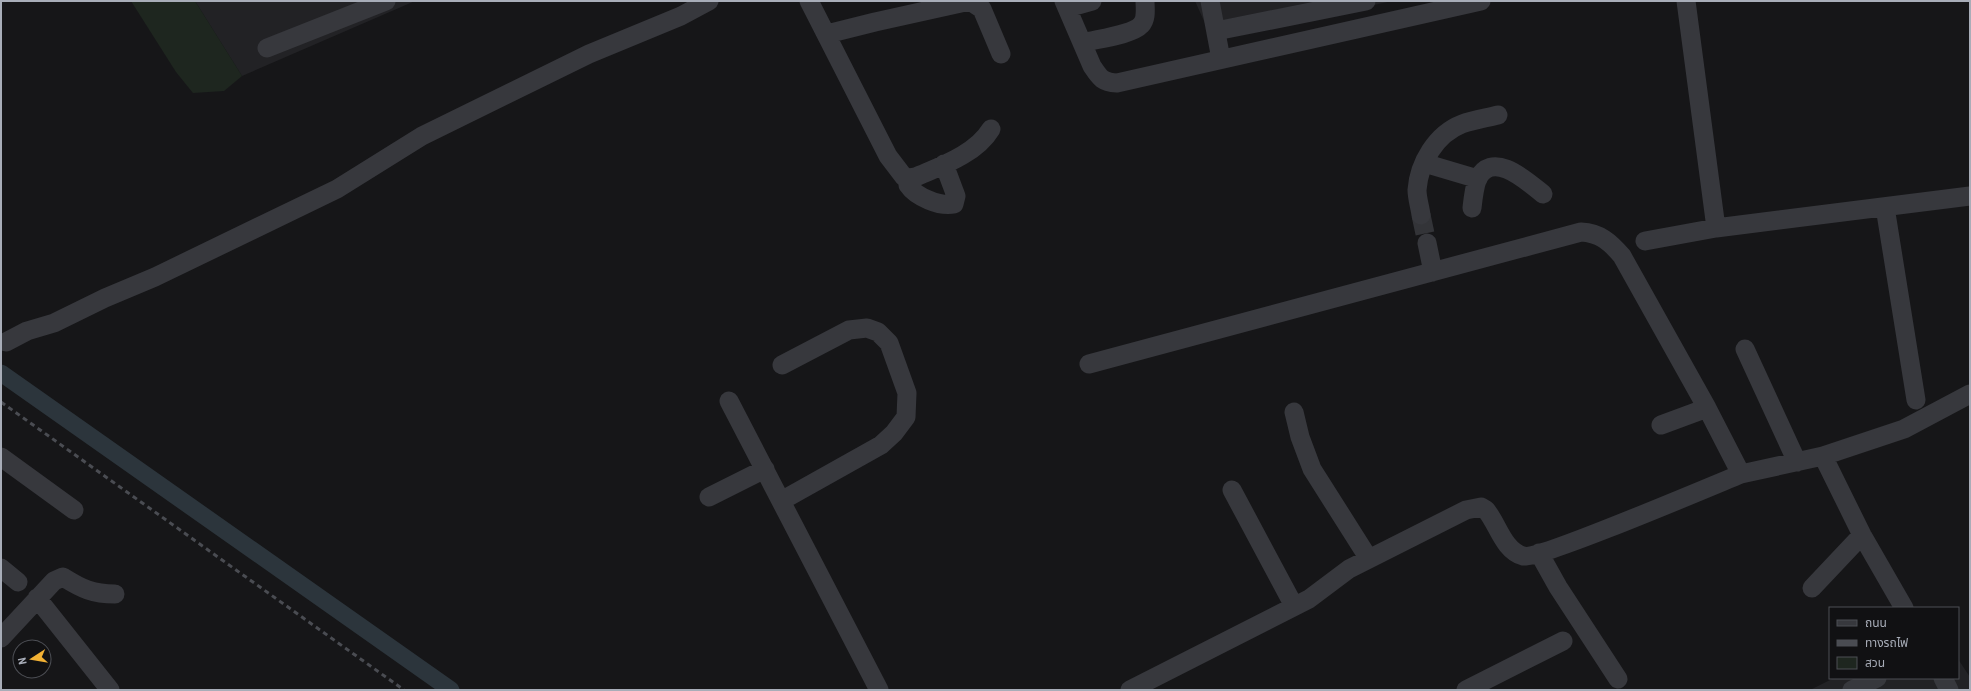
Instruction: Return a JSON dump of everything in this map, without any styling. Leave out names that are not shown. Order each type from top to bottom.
[{"type":"street","points":[[267,48],[386,1]]},
{"type":"street","points":[[6,342],[27,331],[54,323],[105,298],[155,277],[337,189],[422,136],[589,54],[681,16],[709,1]]},
{"type":"street","points":[[809,1],[827,34],[871,125],[900,174],[908,178],[944,164],[976,145],[990,129]]},
{"type":"street","points":[[827,34],[970,1],[982,8],[1001,54]]},
{"type":"street","points":[[1092,1],[1066,4],[1092,66],[1098,76],[1106,82],[1117,82],[1481,1]]},
{"type":"street","points":[[1082,43],[1127,32],[1141,25],[1145,18],[1145,1]]},
{"type":"street","points":[[1210,1],[1221,59]]},
{"type":"street","points":[[1216,31],[1366,1]]},
{"type":"street","points":[[1686,1],[1716,228]]},
{"type":"street","points":[[1421,215],[1417,192],[1419,177],[1427,155],[1444,133],[1462,124],[1498,115]]},
{"type":"street","points":[[1424,163],[1478,179]]},
{"type":"street","points":[[908,178],[908,185],[918,195],[948,205],[954,204],[956,196],[944,164]]},
{"type":"street","points":[[1472,208],[1478,179],[1488,169],[1497,167],[1508,168],[1519,174],[1544,194]]},
{"type":"street","points":[[1645,241],[1716,228],[1970,196]]},
{"type":"street","points":[[1885,207],[1916,400]]},
{"type":"street","points":[[1089,364],[1581,232],[1593,232],[1606,239],[1622,256],[1707,408],[1741,474]]},
{"type":"street","points":[[1427,243],[1433,272]]},
{"type":"street","points":[[781,501],[881,445],[894,433],[906,417],[907,393],[889,343],[878,332],[867,328],[848,330],[782,365]]},
{"type":"street","points":[[1745,349],[1797,462]]},
{"type":"street","points":[[1130,690],[1309,599],[1349,569],[1466,510],[1481,507],[1490,515],[1512,550],[1525,556],[1539,553],[1741,474],[1823,456],[1904,429],[1970,394]]},
{"type":"street","points":[[729,401],[880,690]]},
{"type":"street","points":[[1662,425],[1707,408]]},
{"type":"street","points":[[1294,412],[1300,437],[1312,469],[1369,559]]},
{"type":"street","points":[[1823,456],[1862,535],[1903,607]]},
{"type":"street","points":[[1,457],[74,510]]},
{"type":"street","points":[[709,497],[765,469]]},
{"type":"street","points":[[1232,490],[1294,606]]},
{"type":"street","points":[[1812,588],[1862,535]]},
{"type":"street","points":[[1539,553],[1558,587],[1618,679]]},
{"type":"street","points":[[1,568],[18,582]]},
{"type":"street","points":[[1,638],[54,581],[63,577],[77,586],[97,594],[115,594]]},
{"type":"street","points":[[37,598],[110,690]]},
{"type":"street","points":[[1466,690],[1563,641]]},
{"type":"street","points":[[1855,689],[1875,679]]},
{"type":"street","points":[[1944,679],[1949,690]]},
{"type":"shaded area","points":[[195,1],[415,1],[242,76]]},
{"type":"shaded area","points":[[1195,1],[1392,1],[1213,41]]},
{"type":"shaded area","points":[[1959,660],[1970,677],[1970,690],[1810,690],[1832,679],[1959,679]]},
{"type":"green space","points":[[131,1],[195,1],[242,76],[224,91],[193,93],[176,72]]},
{"type":"waterway","points":[[1,373],[451,690]]},
{"type":"tunnel","points":[[1421,215],[1427,243]]},
{"type":"railway","points":[[1,402],[404,690]]}]
